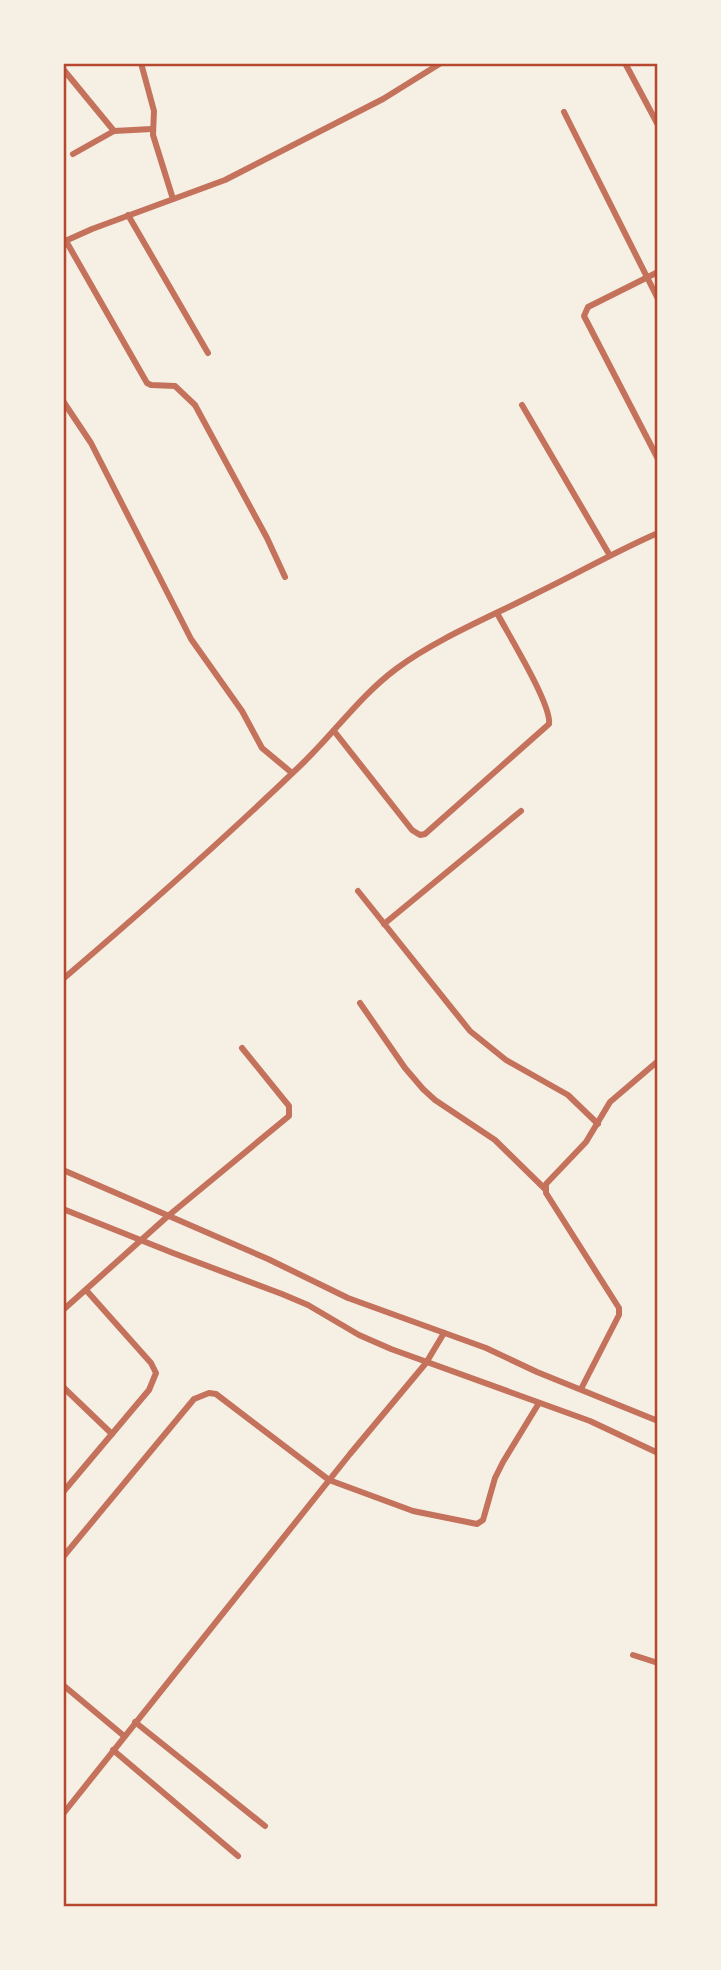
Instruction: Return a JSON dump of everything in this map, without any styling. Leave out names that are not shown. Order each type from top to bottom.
[{"type":"street","points":[[141,63],[154,111],[152,129],[173,199]]},
{"type":"street","points":[[285,577],[267,538],[195,405],[171,384],[151,386],[147,383],[64,241],[225,180],[383,99],[440,63]]},
{"type":"street","points":[[625,63],[658,125]]},
{"type":"street","points":[[63,69],[114,131]]},
{"type":"street","points":[[564,112],[658,299]]},
{"type":"street","points":[[73,154],[114,131],[152,129]]},
{"type":"street","points":[[128,215],[208,353]]},
{"type":"street","points":[[658,272],[588,307],[584,316],[658,459]]},
{"type":"street","points":[[63,401],[91,443],[191,639],[242,711],[262,748],[292,773]]},
{"type":"street","points":[[522,405],[610,554]]},
{"type":"street","points":[[63,979],[163,894],[292,773],[399,667],[610,554],[658,533]]},
{"type":"street","points":[[334,731],[412,830],[420,835],[425,834],[549,724],[550,717],[497,613]]},
{"type":"street","points":[[384,924],[521,811]]},
{"type":"street","points":[[358,891],[470,1031],[506,1060],[568,1095],[598,1124]]},
{"type":"street","points":[[360,1003],[405,1068],[424,1089],[435,1100],[495,1140],[545,1189],[619,1308],[619,1315],[581,1389]]},
{"type":"street","points":[[63,1310],[167,1216],[289,1116],[289,1106],[242,1048]]},
{"type":"street","points":[[545,1189],[548,1181],[586,1142],[610,1102],[658,1061]]},
{"type":"street","points":[[63,1170],[139,1201],[348,1298],[486,1348],[658,1421]]},
{"type":"street","points":[[63,1209],[308,1305],[359,1335],[426,1363],[590,1421],[658,1453]]},
{"type":"street","points":[[63,1492],[149,1390],[156,1373],[151,1363],[86,1290]]},
{"type":"street","points":[[63,1814],[329,1480],[426,1363],[444,1333]]},
{"type":"street","points":[[63,1387],[112,1434]]},
{"type":"street","points":[[63,1557],[194,1399],[201,1394],[216,1394],[329,1480],[413,1511],[480,1523],[502,1462],[540,1403]]},
{"type":"street","points":[[633,1655],[658,1663]]},
{"type":"street","points":[[63,1685],[124,1736]]},
{"type":"street","points":[[135,1722],[265,1826]]},
{"type":"street","points":[[113,1750],[238,1856]]}]
